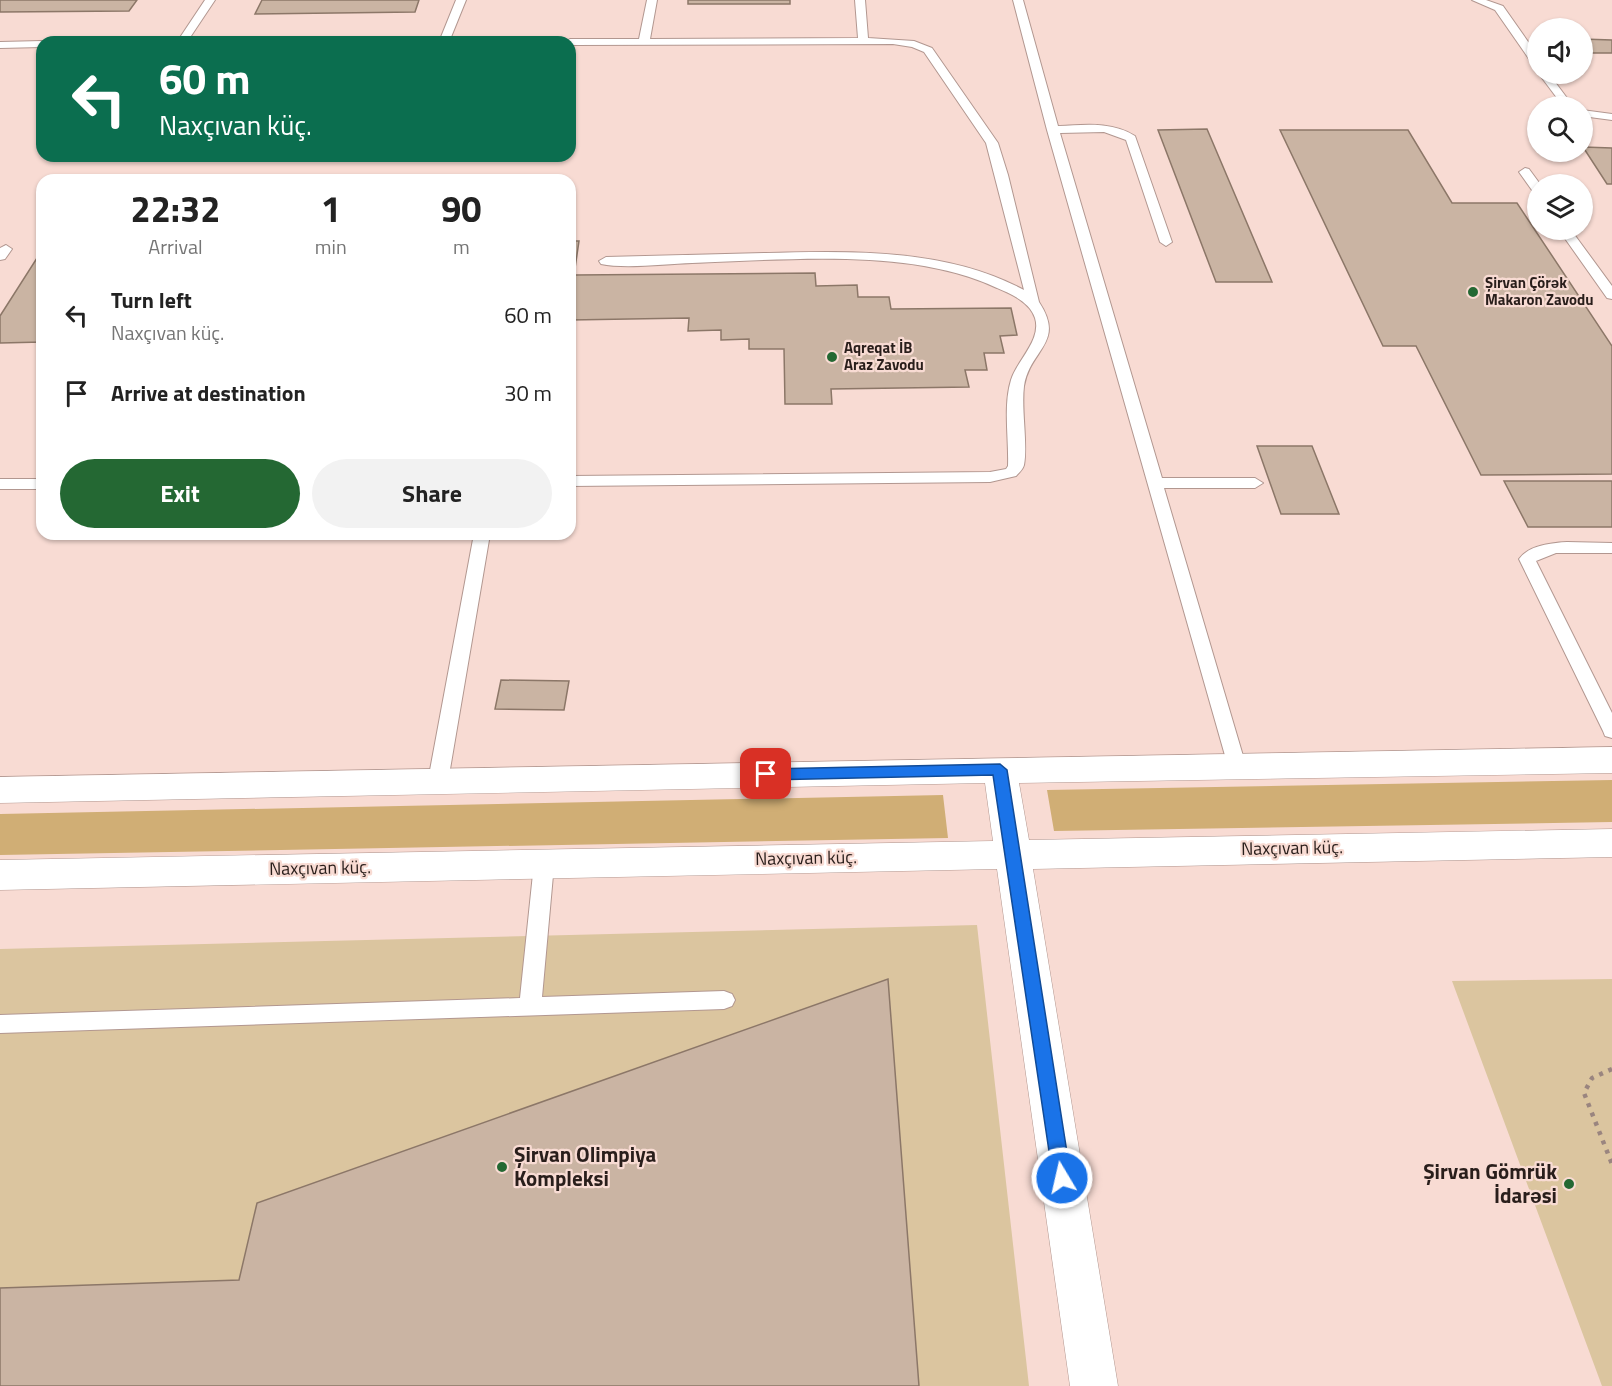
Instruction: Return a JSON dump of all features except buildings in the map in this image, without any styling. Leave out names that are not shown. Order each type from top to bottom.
[{"type":"street","points":[[0,790],[1612,760]]},
{"type":"street","points":[[1000,770],[1094,1386]]},
{"type":"street","name":"Naxçıvan küç.","points":[[0,875],[1612,843]]},
{"type":"lane","points":[[186,36],[210,0]]},
{"type":"lane","points":[[446,36],[461,0]]},
{"type":"lane","points":[[644,42],[652,0]]},
{"type":"lane","points":[[860,0],[863,41]]},
{"type":"lane","points":[[1018,0],[1053,130],[1237,766]]},
{"type":"lane","points":[[1476,0],[1499,8],[1527,48]]},
{"type":"lane","points":[[576,42],[893,41],[914,44],[928,50],[992,143],[1033,301],[1042,319],[1042,339],[1024,365],[1017,382],[1016,466],[1011,473],[990,477],[576,481]]},
{"type":"lane","points":[[0,45],[36,44]]},
{"type":"lane","points":[[1593,114],[1612,117]]},
{"type":"lane","points":[[1053,130],[1111,129],[1123,131],[1131,138],[1166,242]]},
{"type":"lane","points":[[1573,240],[1612,295]]},
{"type":"lane","points":[[606,261],[881,257],[972,273],[1007,286],[1033,301]]},
{"type":"lane","points":[[1156,483],[1255,483]]},
{"type":"lane","points":[[0,484],[36,484]]},
{"type":"lane","points":[[438,781],[481,540]]},
{"type":"lane","points":[[1612,548],[1547,549],[1534,553],[1527,559],[1612,731]]},
{"type":"lane","points":[[530,1006],[544,864]]},
{"type":"lane","points":[[0,1024],[724,1000]]},
{"type":"path","points":[[1612,1069],[1592,1078],[1584,1093],[1612,1164]]},
{"type":"shaded area","points":[[1612,780],[1612,822],[1054,831],[1047,790]]},
{"type":"shaded area","points":[[943,795],[948,838],[0,855],[0,814]]},
{"type":"shaded area","name":"Şirvan Olimpiya Kompleksi","points":[[977,925],[1029,1386],[0,1386],[0,949]]},
{"type":"shaded area","name":"Şirvan Gömrük İdarəsi","points":[[1612,979],[1612,1386],[1602,1386],[1452,981]]},
{"type":"place","name":"Şirvan Çörək Makaron Zavodu","points":[[1473,292]]},
{"type":"place","name":"Aqreqat İB Araz Zavodu","points":[[832,357]]},
{"type":"place","name":"Şirvan Olimpiya Kompleksi","points":[[502,1167]]},
{"type":"place","name":"Şirvan Gömrük İdarəsi","points":[[1569,1184]]},
{"type":"route","points":[[766,774],[1000,770],[1062,1178]]}]
